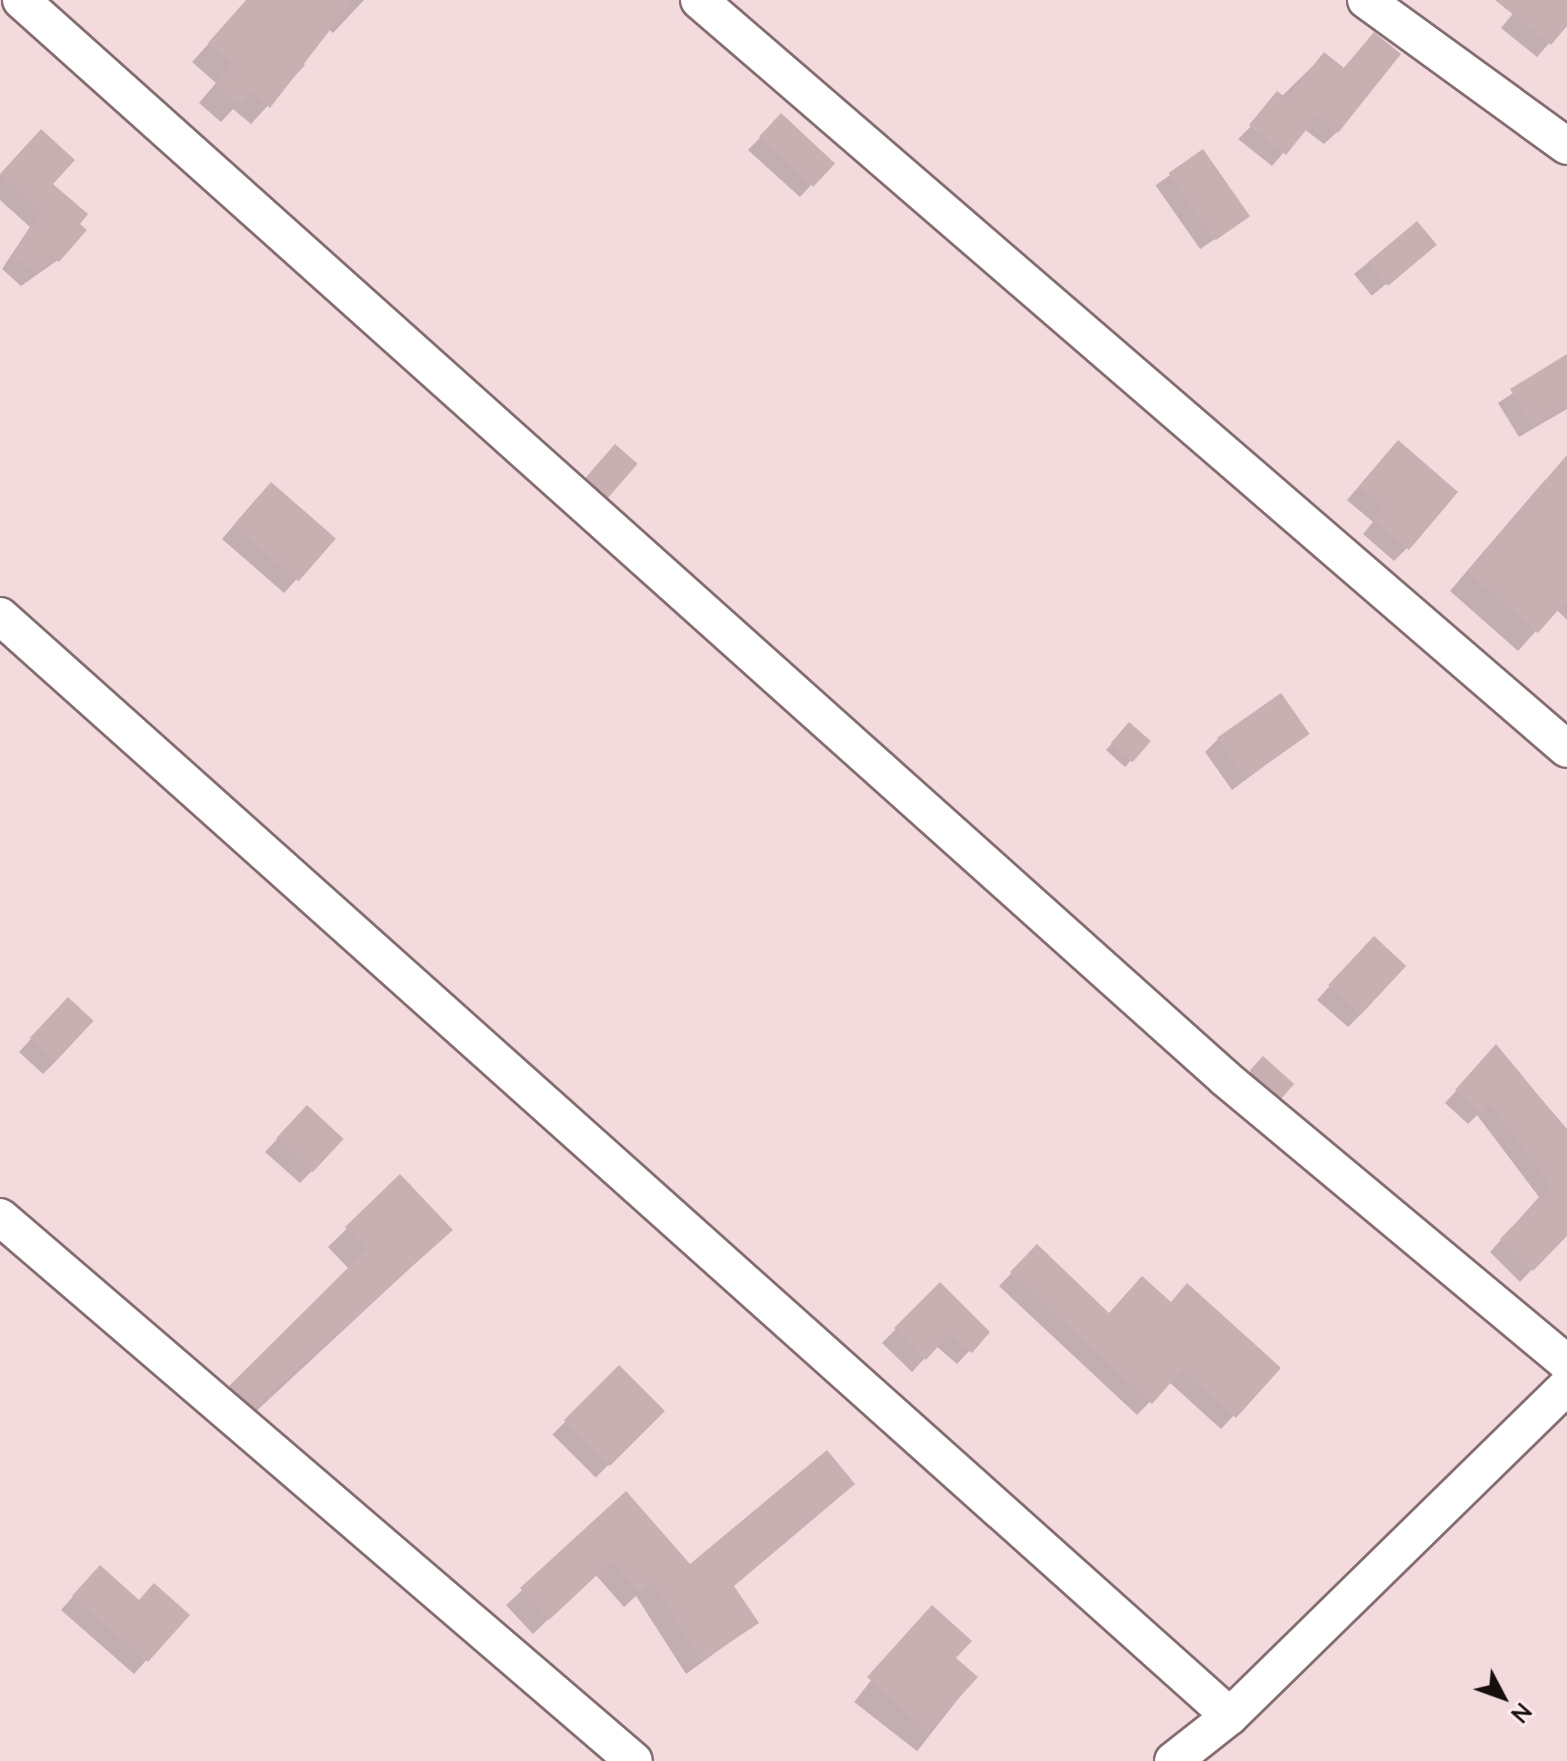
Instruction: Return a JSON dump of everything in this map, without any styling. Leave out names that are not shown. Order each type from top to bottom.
[{"type":"street","points":[[21,0],[1226,1079],[1567,1363]]},
{"type":"street","points":[[699,0],[1567,749]]},
{"type":"street","points":[[1366,0],[1567,146]]},
{"type":"street","points":[[0,616],[1230,1716]]},
{"type":"street","points":[[0,1217],[634,1761]]},
{"type":"street","points":[[1173,1761],[1230,1716],[1567,1386]]},
{"type":"building","points":[[246,0],[353,0],[270,108],[252,92],[240,105],[215,84],[233,64],[208,43]]},
{"type":"building","points":[[1495,0],[1567,0],[1567,26],[1551,45]]},
{"type":"building","points":[[1374,32],[1401,54],[1338,133],[1317,116],[1286,155],[1249,125],[1277,91],[1287,99],[1324,52],[1344,68]]},
{"type":"building","points":[[781,113],[835,163],[813,187],[759,136]]},
{"type":"building","points":[[41,129],[75,160],[53,184],[88,214],[80,224],[87,230],[59,262],[52,255],[36,274],[13,256],[41,213],[0,174]]},
{"type":"building","points":[[1203,149],[1250,216],[1216,240],[1169,173]]},
{"type":"building","points":[[1417,221],[1437,245],[1388,286],[1368,262]]},
{"type":"building","points":[[1567,354],[1567,405],[1532,425],[1510,389]]},
{"type":"building","points":[[1398,440],[1458,492],[1409,550],[1374,520],[1384,508],[1359,486]]},
{"type":"building","points":[[615,444],[638,464],[608,498],[585,478]]},
{"type":"building","points":[[1567,455],[1567,600],[1538,633],[1467,571]]},
{"type":"building","points":[[271,482],[336,538],[299,581],[234,525]]},
{"type":"building","points":[[1281,693],[1310,734],[1246,779],[1217,738]]},
{"type":"building","points":[[1129,722],[1151,741],[1133,762],[1111,743]]},
{"type":"building","points":[[1374,936],[1406,966],[1360,1015],[1328,985]]},
{"type":"building","points":[[68,997],[94,1021],[55,1062],[30,1038]]},
{"type":"building","points":[[1496,1044],[1567,1130],[1567,1236],[1533,1271],[1500,1239],[1552,1186],[1490,1104],[1481,1113],[1455,1090]]},
{"type":"building","points":[[1263,1056],[1294,1084],[1281,1099],[1250,1071]]},
{"type":"building","points":[[307,1105],[344,1139],[313,1172],[276,1138]]},
{"type":"building","points":[[400,1174],[453,1230],[254,1407],[229,1386],[367,1249],[345,1227]]},
{"type":"building","points":[[1037,1244],[1109,1313],[1142,1276],[1171,1302],[1187,1283],[1281,1368],[1236,1418],[1182,1370],[1152,1404],[1010,1272]]},
{"type":"building","points":[[940,1282],[990,1332],[972,1353],[949,1334],[926,1360],[894,1328]]},
{"type":"building","points":[[619,1365],[665,1411],[610,1466],[564,1420]]},
{"type":"building","points":[[827,1450],[855,1484],[734,1586],[759,1623],[702,1661],[652,1582],[640,1593],[612,1561],[549,1620],[520,1588],[626,1491],[690,1564]]},
{"type":"building","points":[[100,1565],[139,1600],[154,1583],[190,1615],[148,1662],[72,1596]]},
{"type":"building","points":[[932,1605],[972,1641],[956,1658],[978,1677],[928,1732],[867,1677]]}]
